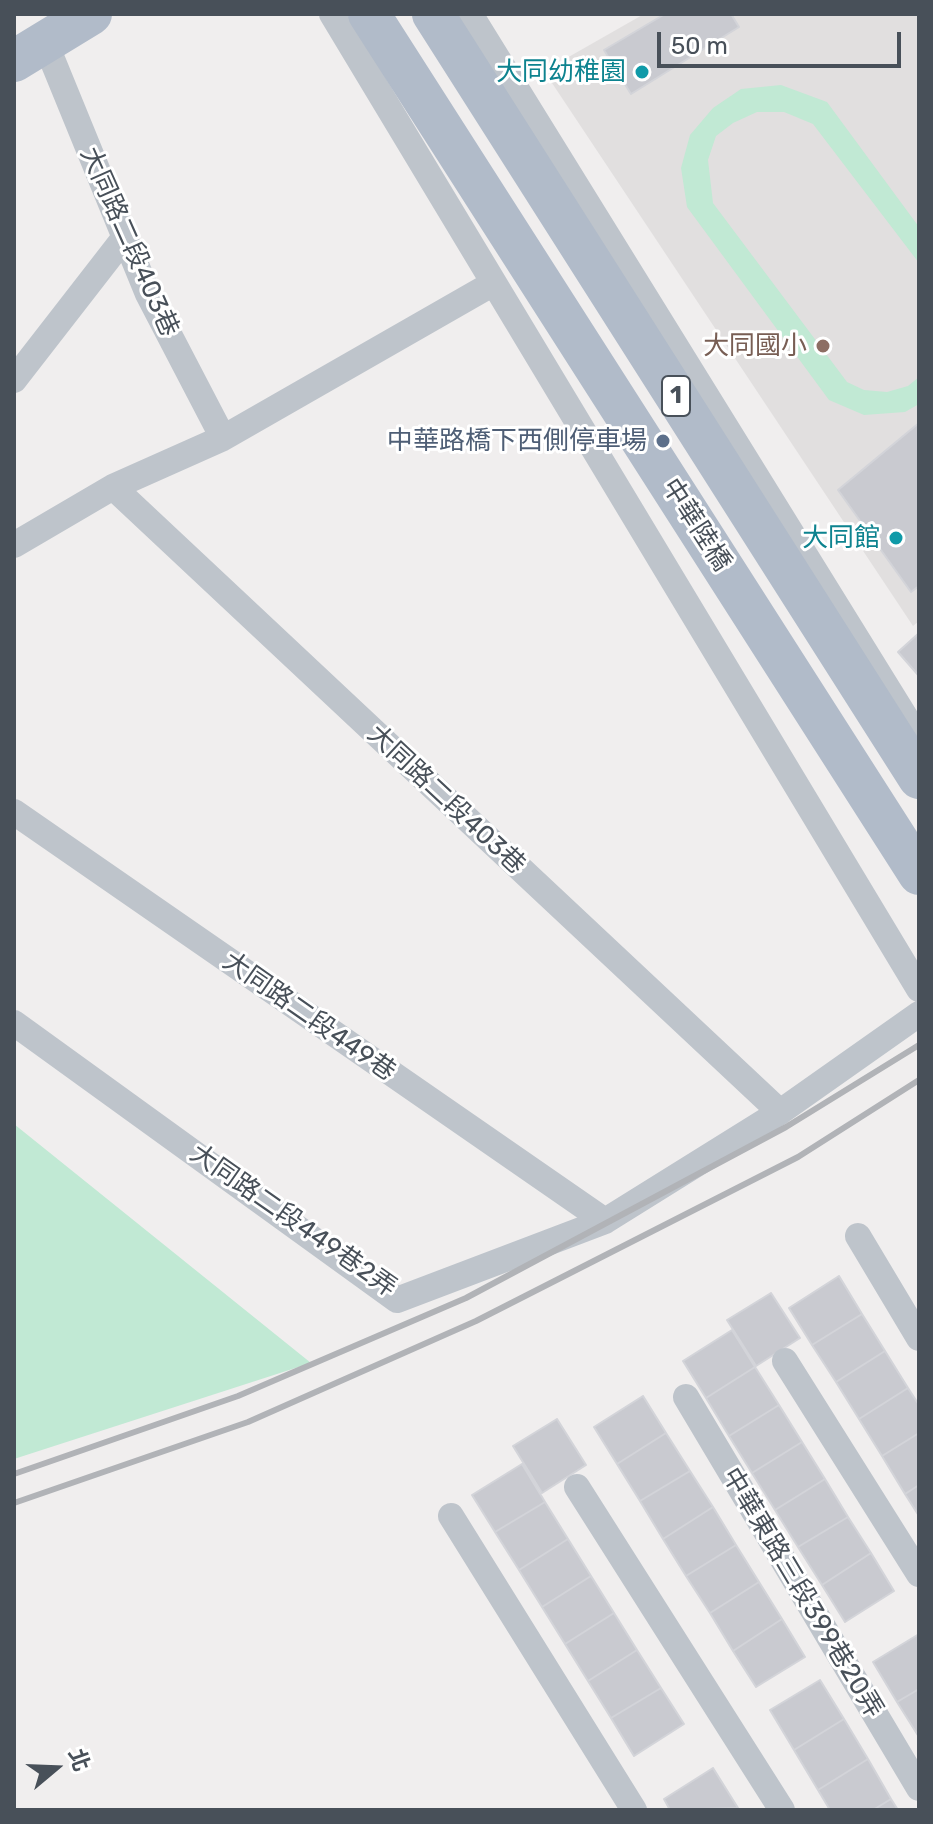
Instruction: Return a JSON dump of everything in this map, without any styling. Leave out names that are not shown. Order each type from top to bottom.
[{"type":"main road","points":[[29,52],[91,14]]},
{"type":"main road","name":"中華陸橋","points":[[369,14],[919,874]]},
{"type":"main road","name":"中華陸橋","points":[[433,14],[919,778]]},
{"type":"street","points":[[332,14],[919,989]]},
{"type":"street","points":[[470,14],[919,739]]},
{"type":"street","name":"大同路二段403巷","points":[[29,52],[125,237],[148,294],[223,438]]},
{"type":"street","points":[[14,380],[125,237]]},
{"type":"street","points":[[14,545],[113,487],[223,438],[492,284]]},
{"type":"street","name":"大同路二段403巷","points":[[113,487],[780,1112]]},
{"type":"street","name":"大同路二段449巷","points":[[14,812],[605,1221]]},
{"type":"street","name":"大同路二段449巷2弄","points":[[14,1023],[397,1300],[605,1221],[780,1112],[919,1014]]},
{"type":"street","points":[[858,1236],[919,1338]]},
{"type":"street","points":[[785,1361],[919,1574]]},
{"type":"street","name":"中華東路三段399巷20弄","points":[[686,1397],[919,1788]]},
{"type":"street","points":[[577,1487],[782,1810]]},
{"type":"street","points":[[451,1516],[634,1810]]},
{"type":"shaded area","name":"大同國小","points":[[644,14],[919,14],[919,621],[913,626],[544,71]]},
{"type":"green space","points":[[781,85],[827,102],[919,227],[919,263],[813,124],[784,112],[757,112],[733,123],[716,136],[708,160],[713,203],[847,382],[864,390],[887,392],[908,386],[919,377],[919,404],[905,412],[864,415],[829,400],[687,207],[681,168],[690,135],[713,108],[741,89]]},
{"type":"green space","points":[[14,1124],[311,1363],[14,1459]]},
{"type":"building","name":"大同幼稚園","points":[[665,14],[731,14],[739,27],[631,94],[604,50]]},
{"type":"building","name":"大同館","points":[[919,423],[919,586],[911,592],[838,490]]},
{"type":"building","points":[[919,633],[919,676],[898,652]]},
{"type":"building","points":[[839,1276],[862,1314],[812,1345],[789,1308]]},
{"type":"building","points":[[771,1293],[800,1338],[756,1366],[727,1320]]},
{"type":"building","points":[[862,1314],[885,1351],[836,1382],[812,1345]]},
{"type":"building","points":[[732,1330],[755,1367],[706,1398],[683,1361]]},
{"type":"building","points":[[885,1351],[908,1388],[859,1419],[836,1382]]},
{"type":"building","points":[[755,1367],[779,1405],[729,1436],[706,1398]]},
{"type":"building","points":[[908,1388],[919,1405],[919,1433],[882,1456],[859,1419]]},
{"type":"building","points":[[643,1396],[666,1433],[617,1464],[594,1427]]},
{"type":"building","points":[[779,1405],[802,1442],[752,1473],[729,1436]]},
{"type":"building","points":[[557,1419],[586,1465],[542,1493],[513,1446]]},
{"type":"building","points":[[666,1433],[690,1471],[640,1501],[617,1464]]},
{"type":"building","points":[[919,1433],[919,1485],[905,1494],[882,1456]]},
{"type":"building","points":[[802,1442],[825,1479],[775,1510],[752,1473]]},
{"type":"building","points":[[522,1464],[545,1502],[495,1532],[472,1495]]},
{"type":"building","points":[[690,1471],[713,1507],[663,1539],[640,1501]]},
{"type":"building","points":[[825,1479],[848,1517],[798,1547],[775,1510]]},
{"type":"building","points":[[919,1485],[919,1516],[905,1494]]},
{"type":"building","points":[[545,1502],[568,1539],[519,1570],[495,1532]]},
{"type":"building","points":[[713,1507],[736,1545],[686,1576],[663,1539]]},
{"type":"building","points":[[848,1517],[871,1553],[822,1585],[798,1547]]},
{"type":"building","points":[[568,1539],[591,1576],[542,1607],[519,1570]]},
{"type":"building","points":[[736,1545],[759,1582],[710,1613],[686,1576]]},
{"type":"building","points":[[871,1553],[894,1591],[845,1622],[822,1585]]},
{"type":"building","points":[[591,1576],[614,1613],[565,1644],[542,1607]]},
{"type":"building","points":[[759,1582],[782,1619],[733,1651],[710,1613]]},
{"type":"building","points":[[614,1613],[637,1650],[588,1681],[565,1644]]},
{"type":"building","points":[[782,1619],[805,1657],[756,1687],[733,1651]]},
{"type":"building","points":[[919,1634],[919,1689],[897,1702],[873,1662]]},
{"type":"building","points":[[637,1650],[661,1688],[611,1718],[588,1681]]},
{"type":"building","points":[[820,1680],[844,1719],[794,1750],[770,1710]]},
{"type":"building","points":[[661,1688],[684,1724],[634,1756],[611,1718]]},
{"type":"building","points":[[919,1689],[919,1737],[897,1702]]},
{"type":"building","points":[[844,1719],[868,1759],[818,1790],[794,1750]]},
{"type":"building","points":[[868,1759],[891,1799],[873,1810],[830,1810],[818,1790]]},
{"type":"building","points":[[713,1768],[738,1808],[670,1810],[664,1799]]},
{"type":"building","points":[[891,1799],[898,1810],[873,1810]]},
{"type":"railway","points":[[14,1474],[238,1396],[466,1298],[786,1127],[919,1045]]},
{"type":"railway","points":[[14,1503],[248,1422],[476,1321],[798,1157],[919,1080]]},
{"type":"place","name":"大同幼稚園","points":[[642,72]]},
{"type":"place","name":"大同國小","points":[[823,346]]},
{"type":"place","name":"中華路橋下西側停車場","points":[[663,441]]},
{"type":"place","name":"大同館","points":[[896,538]]}]
